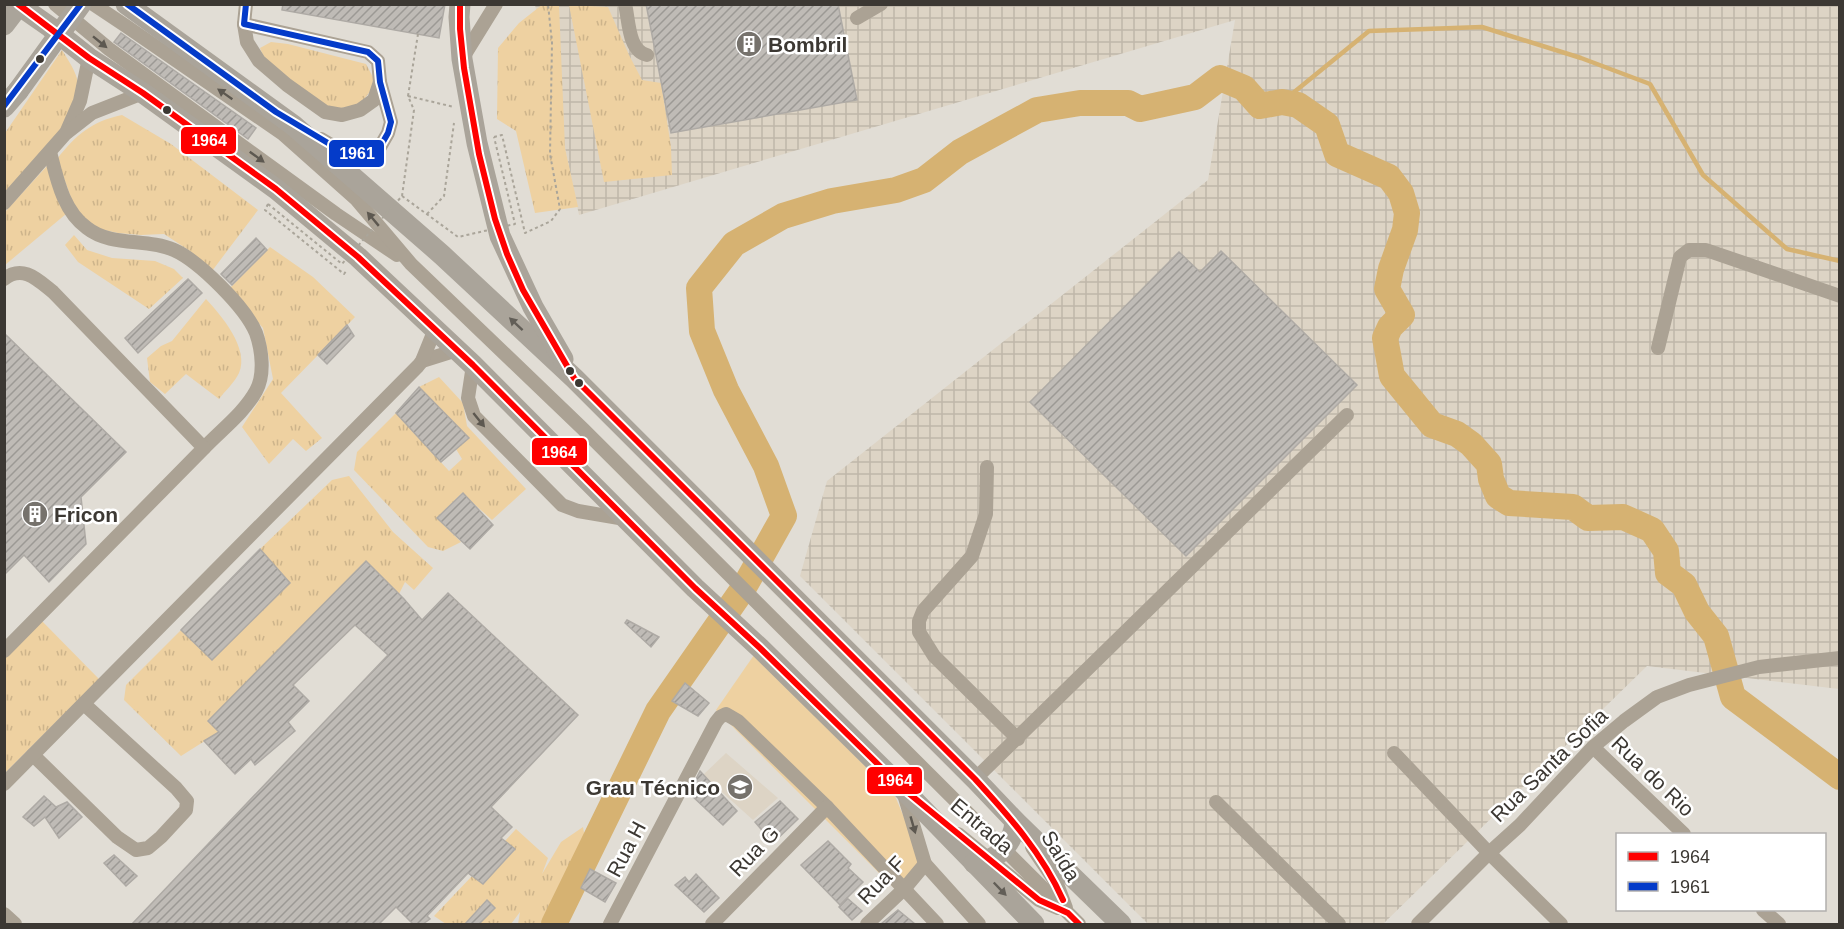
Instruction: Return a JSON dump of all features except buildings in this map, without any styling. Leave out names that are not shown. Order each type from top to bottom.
[{"type":"highway","points":[[4,26],[18,4],[88,58],[143,93],[276,189],[358,257],[473,365],[625,519],[901,787],[989,857],[1034,924]]},
{"type":"highway","points":[[11,99],[81,4]]},
{"type":"highway","points":[[126,4],[293,125],[442,255],[574,378],[975,779],[1015,822],[1120,924]]},
{"type":"highway","points":[[460,4],[462,59],[477,143],[500,236],[533,307],[574,378]]},
{"type":"highway","points":[[989,857],[1012,839],[1015,822]]},
{"type":"street","points":[[55,4],[109,50],[336,214],[411,264]]},
{"type":"street","points":[[93,4],[282,134],[356,199],[411,264]]},
{"type":"street","points":[[246,4],[244,24],[247,42],[259,61],[287,86],[325,112],[342,115],[360,110],[374,100],[380,82]]},
{"type":"street","points":[[462,59],[496,4]]},
{"type":"street","points":[[626,4],[635,47],[642,54],[647,55]]},
{"type":"street","points":[[857,18],[881,4]]},
{"type":"street","points":[[244,24],[369,52],[378,61],[380,82],[391,122],[388,134],[380,147],[363,154],[343,153],[276,112]]},
{"type":"street","points":[[65,134],[80,101],[88,58]]},
{"type":"street","points":[[4,203],[65,134],[92,113],[143,93]]},
{"type":"street","points":[[4,651],[241,411],[257,390],[261,374],[261,358],[256,333],[243,311],[204,269],[176,250],[150,242],[106,237],[87,228],[70,209],[60,190],[50,152]]},
{"type":"street","points":[[1658,348],[1680,257],[1689,250],[1706,250],[1839,296]]},
{"type":"street","name":"Entrada","points":[[411,264],[567,414],[989,857],[1039,900],[1068,913]]},
{"type":"street","points":[[4,279],[10,274],[23,272],[33,275],[53,292],[204,448]]},
{"type":"street","points":[[4,784],[422,361],[435,329]]},
{"type":"street","points":[[422,361],[457,350]]},
{"type":"street","points":[[473,365],[468,398],[474,416],[482,425],[562,505],[578,511],[625,519]]},
{"type":"street","points":[[975,779],[1347,415]]},
{"type":"street","points":[[987,467],[986,514],[972,556],[923,611],[919,621],[919,632],[934,656],[1018,739]]},
{"type":"street","name":"Rua Santa Sofia","points":[[1418,924],[1488,853],[1520,825],[1593,747],[1657,697],[1689,685],[1759,667],[1839,658]]},
{"type":"street","points":[[33,755],[117,837],[136,850],[148,848],[180,818],[186,810],[186,801],[176,788],[84,704]]},
{"type":"street","name":"Rua H","points":[[610,924],[720,717],[726,714],[738,721],[827,807]]},
{"type":"street","name":"Rua do Rio","points":[[1593,747],[1683,833]]},
{"type":"street","points":[[1394,753],[1488,853],[1561,924]]},
{"type":"street","points":[[901,787],[925,864],[979,924]]},
{"type":"street","points":[[1216,802],[1339,924]]},
{"type":"street","points":[[827,807],[937,924]]},
{"type":"street","name":"Rua G","points":[[712,924],[827,807]]},
{"type":"street","name":"Saída","points":[[1015,822],[1057,884],[1068,913]]},
{"type":"street","name":"Rua F","points":[[867,924],[905,888],[925,864]]},
{"type":"street","points":[[1765,911],[1779,924]]},
{"type":"street","points":[[1068,913],[1079,924]]},
{"type":"street","points":[[4,914],[15,924]]},
{"type":"path","points":[[402,196],[458,237],[515,224],[494,137],[502,135],[525,233],[551,221],[560,209],[550,154],[552,43],[548,4]]},
{"type":"path","points":[[344,274],[265,210],[268,204],[342,264],[402,196],[414,110],[408,96],[418,34]]},
{"type":"path","points":[[408,96],[456,108]]},
{"type":"path","points":[[427,214],[444,196],[455,119]]},
{"type":"shaded area","points":[[535,5],[1839,5],[1839,689],[1647,666],[1383,924],[1148,924],[800,576],[827,481],[1208,180],[1235,20],[579,215]]},
{"type":"shaded area","name":"Grau Técnico","points":[[726,753],[778,798],[753,820],[703,775]]},
{"type":"green space","points":[[543,4],[559,5],[565,148],[578,207],[535,213],[516,131],[497,119],[498,48],[519,23]]},
{"type":"green space","points":[[569,5],[608,7],[642,80],[661,83],[671,147],[672,175],[604,182]]},
{"type":"green space","points":[[271,42],[288,44],[366,64],[375,81],[362,101],[343,108],[326,106],[266,63],[260,48]]},
{"type":"green space","points":[[62,50],[74,70],[78,83],[77,98],[72,114],[52,143],[5,192],[5,133]]},
{"type":"green space","points":[[122,115],[171,144],[258,210],[212,271],[190,251],[164,234],[118,233],[90,227],[74,206],[57,159],[85,130],[102,121]]},
{"type":"green space","points":[[47,166],[66,214],[5,265],[4,213]]},
{"type":"green space","points":[[74,235],[87,250],[112,258],[155,261],[174,269],[183,278],[149,309],[78,262],[65,245]]},
{"type":"green space","points":[[270,247],[313,277],[355,317],[281,393],[322,438],[306,451],[293,439],[269,464],[242,427],[273,379],[263,328],[229,289]]},
{"type":"green space","points":[[206,299],[226,323],[237,343],[241,354],[239,373],[219,399],[186,374],[165,394],[150,382],[147,358],[161,346],[172,341]]},
{"type":"green space","points":[[439,377],[463,403],[467,426],[526,489],[492,520],[462,493],[437,518],[461,542],[443,551],[428,547],[354,470],[357,452],[396,413],[449,471],[462,459],[456,449],[468,438],[419,387]]},
{"type":"green space","points":[[349,476],[393,532],[433,568],[414,590],[405,582],[399,594],[366,562],[219,732],[181,756],[124,700],[126,685],[181,630],[212,659],[290,583],[260,549],[332,480]]},
{"type":"green space","points":[[39,618],[99,679],[5,773],[5,655]]},
{"type":"green space","points":[[754,655],[895,796],[924,865],[898,892],[716,710]]},
{"type":"green space","points":[[583,827],[586,844],[548,924],[518,924],[520,912],[511,924],[446,924],[434,916],[472,876],[483,884],[515,850],[505,841],[516,829],[548,858],[542,874],[561,842]]},
{"type":"waterway","points":[[1282,102],[1369,31],[1482,27],[1581,58],[1650,84],[1703,175],[1787,249],[1840,261]]},
{"type":"waterway","points":[[554,924],[658,711],[743,589],[784,516],[766,466],[726,390],[702,331],[699,288],[734,244],[783,216],[832,201],[896,190],[924,180],[960,152],[1037,110],[1080,103],[1128,103],[1140,109],[1195,97],[1220,78],[1244,88],[1260,106],[1282,102],[1298,105],[1327,125],[1337,154],[1389,177],[1401,193],[1407,213],[1405,230],[1391,269],[1387,289],[1402,315],[1390,327],[1385,338],[1392,376],[1432,425],[1457,434],[1471,444],[1489,464],[1491,479],[1498,496],[1509,503],[1573,507],[1588,518],[1623,517],[1652,530],[1666,551],[1668,573],[1684,585],[1697,612],[1716,636],[1733,697],[1840,777]]},
{"type":"transit line","name":"1964","points":[[18,4],[89,58],[143,93],[276,189],[358,257],[473,365],[695,588],[760,648],[901,787],[1039,900],[1068,913],[1079,924]]},
{"type":"transit line","name":"1961","points":[[4,106],[81,4]]},
{"type":"transit line","name":"1961","points":[[127,4],[276,112],[343,152],[363,154],[380,147],[391,122],[380,82],[378,61],[368,52],[244,24],[246,4]]},
{"type":"transit line","name":"1964","points":[[460,4],[464,68],[479,154],[495,219],[523,290],[574,378],[975,779],[1035,851],[1063,900]]},
{"type":"place","name":"Bombril","points":[[749,44]]},
{"type":"place","name":"Fricon","points":[[35,514]]},
{"type":"place","name":"Grau Técnico","points":[[740,787]]}]
